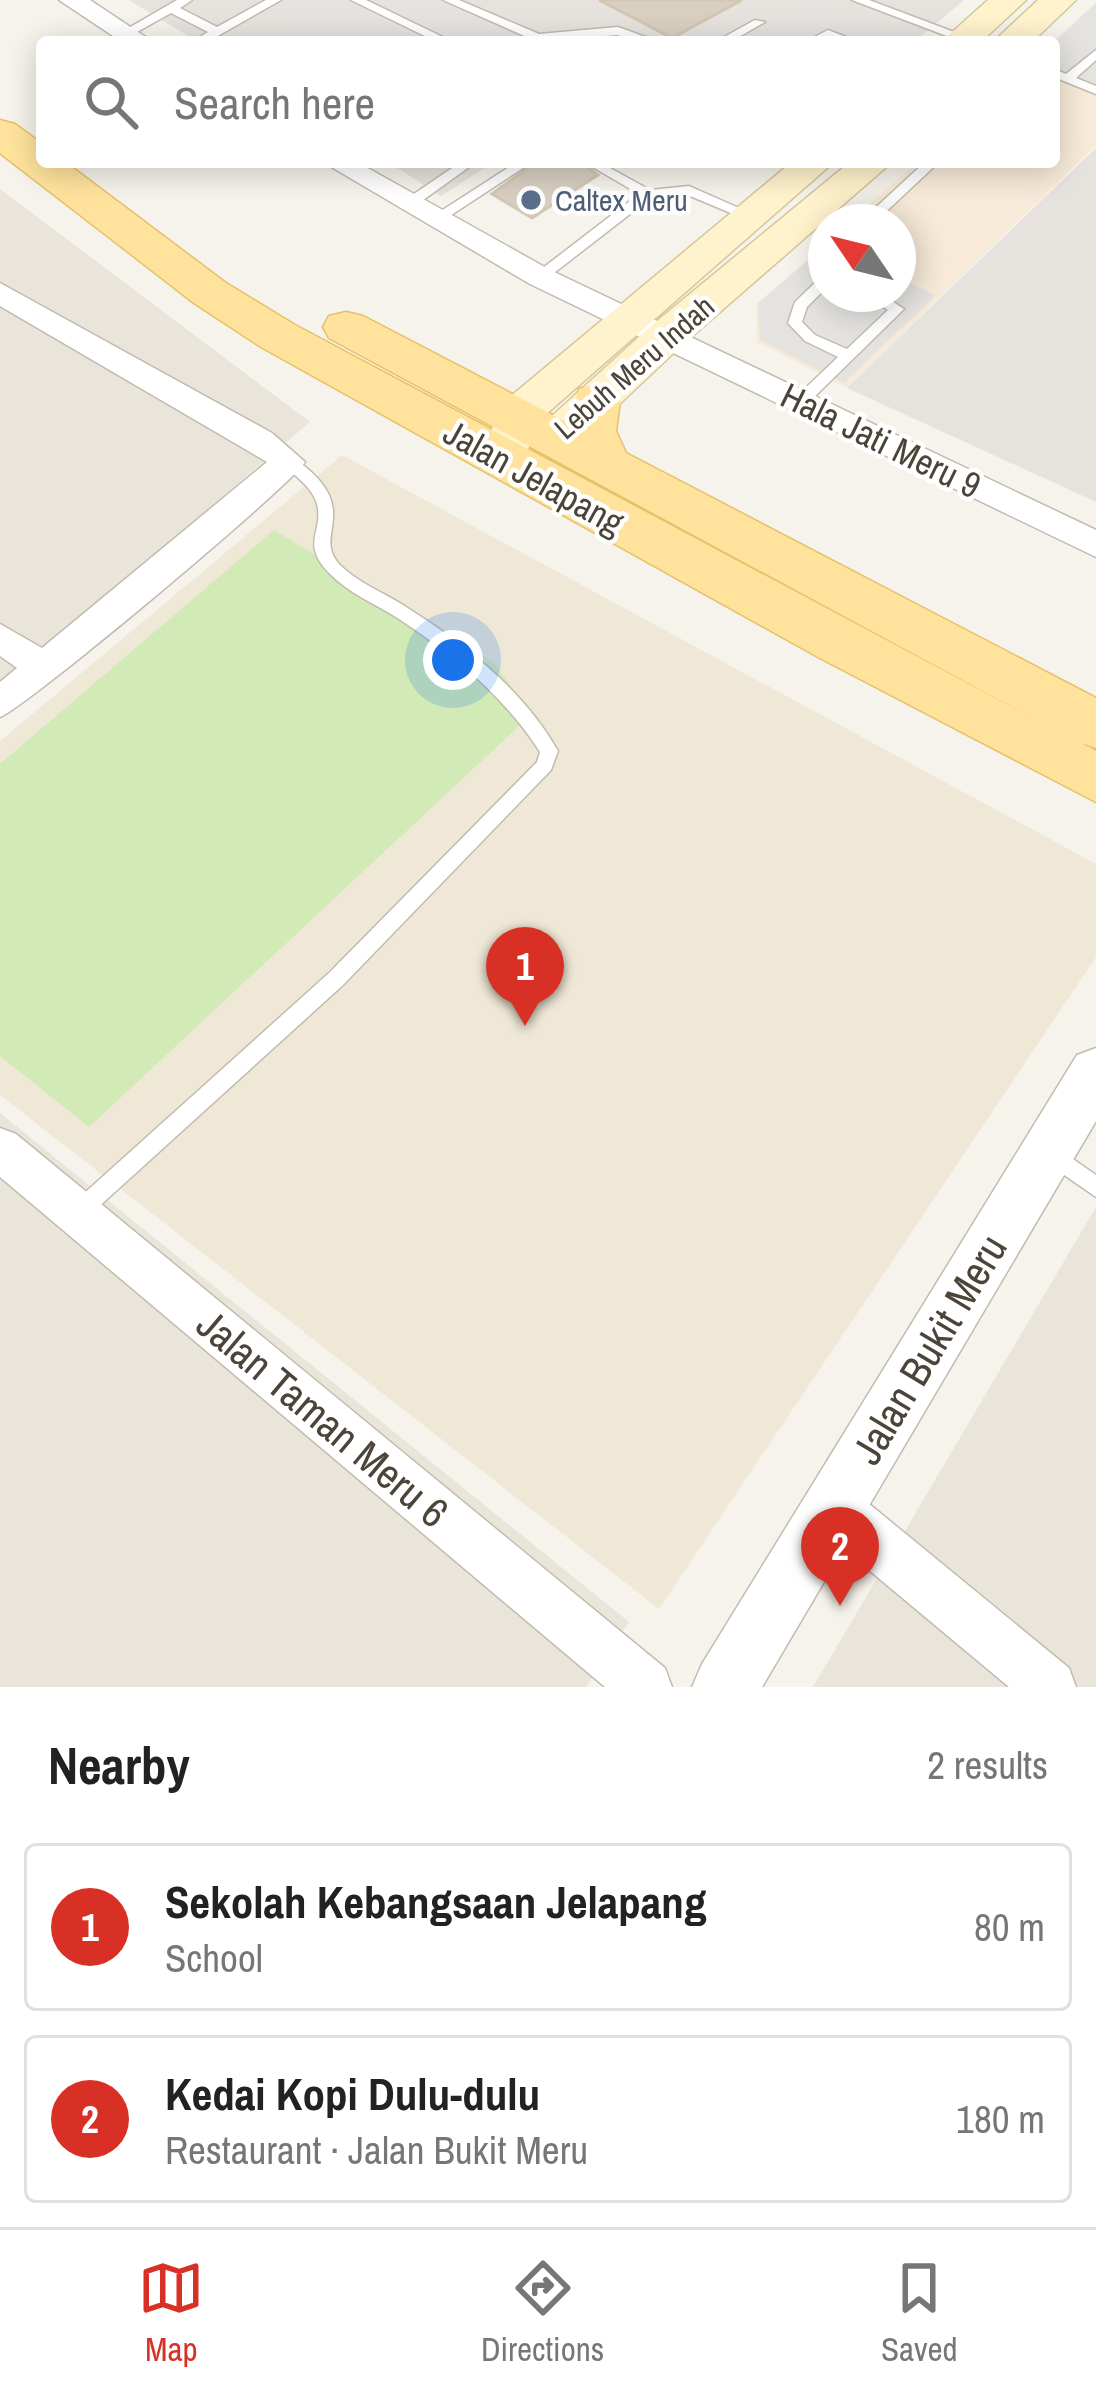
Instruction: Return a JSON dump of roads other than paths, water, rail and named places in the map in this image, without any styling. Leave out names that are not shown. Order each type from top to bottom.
[{"type":"main road","points":[[1018,36],[1059,0]]},
{"type":"main road","points":[[966,36],[996,2]]},
{"type":"main road","points":[[0,96],[36,123]]},
{"type":"main road","name":"Jalan Jelapang","points":[[0,133],[36,161]]},
{"type":"main road","name":"Jalan Jelapang","points":[[46,168],[209,293],[525,440],[606,466],[1096,725]]},
{"type":"main road","name":"Jalan Jelapang","points":[[97,168],[211,250],[1096,778]]},
{"type":"main road","name":"Lebuh Meru Indah","points":[[525,440],[627,317],[807,168]]},
{"type":"main road","name":"Lebuh Meru Indah","points":[[525,440],[596,400],[866,168]]},
{"type":"main road","points":[[596,400],[591,431],[606,466]]},
{"type":"street","points":[[72,0],[130,36]]},
{"type":"street","name":"Hala Jati Meru 9","points":[[347,168],[540,277],[1096,545]]},
{"type":"street","points":[[0,293],[261,441],[289,462],[0,703]]},
{"type":"street","points":[[0,638],[44,667]]},
{"type":"street","name":"Jalan Bukit Meru","points":[[725,1687],[1096,1072]]},
{"type":"street","name":"Jalan Taman Meru 6","points":[[0,1149],[646,1687]]},
{"type":"street","points":[[833,1507],[1049,1687]]},
{"type":"lane","points":[[135,36],[186,0]]},
{"type":"lane","points":[[209,36],[275,0]]},
{"type":"lane","points":[[358,0],[434,36]]},
{"type":"lane","points":[[449,0],[533,36]]},
{"type":"lane","points":[[858,0],[952,36]]},
{"type":"lane","points":[[170,8],[217,32]]},
{"type":"lane","points":[[733,36],[759,22]]},
{"type":"lane","points":[[565,36],[618,32],[632,36]]},
{"type":"lane","points":[[1061,76],[1096,54]]},
{"type":"lane","points":[[1061,76],[1096,90]]},
{"type":"lane","points":[[407,205],[461,168]]},
{"type":"lane","points":[[434,220],[516,168]]},
{"type":"lane","points":[[601,168],[648,194]]},
{"type":"lane","points":[[886,204],[926,168]]},
{"type":"lane","points":[[540,277],[648,194],[684,189],[750,216]]},
{"type":"lane","points":[[808,297],[795,322],[810,338],[849,356]]},
{"type":"lane","points":[[801,401],[892,312]]},
{"type":"lane","points":[[77,1213],[336,979],[545,765],[549,751],[491,678],[426,628],[332,568],[323,552],[321,533],[329,514],[326,495],[289,462]]},
{"type":"lane","points":[[1048,1152],[1096,1187]]},
{"type":"place","name":"Caltex Meru","points":[[531,200]]},
{"type":"place","name":"Sekolah Kebangsaan Jelapang","points":[[525,1026]]},
{"type":"place","name":"Kedai Kopi Dulu-dulu","points":[[840,1606]]}]
